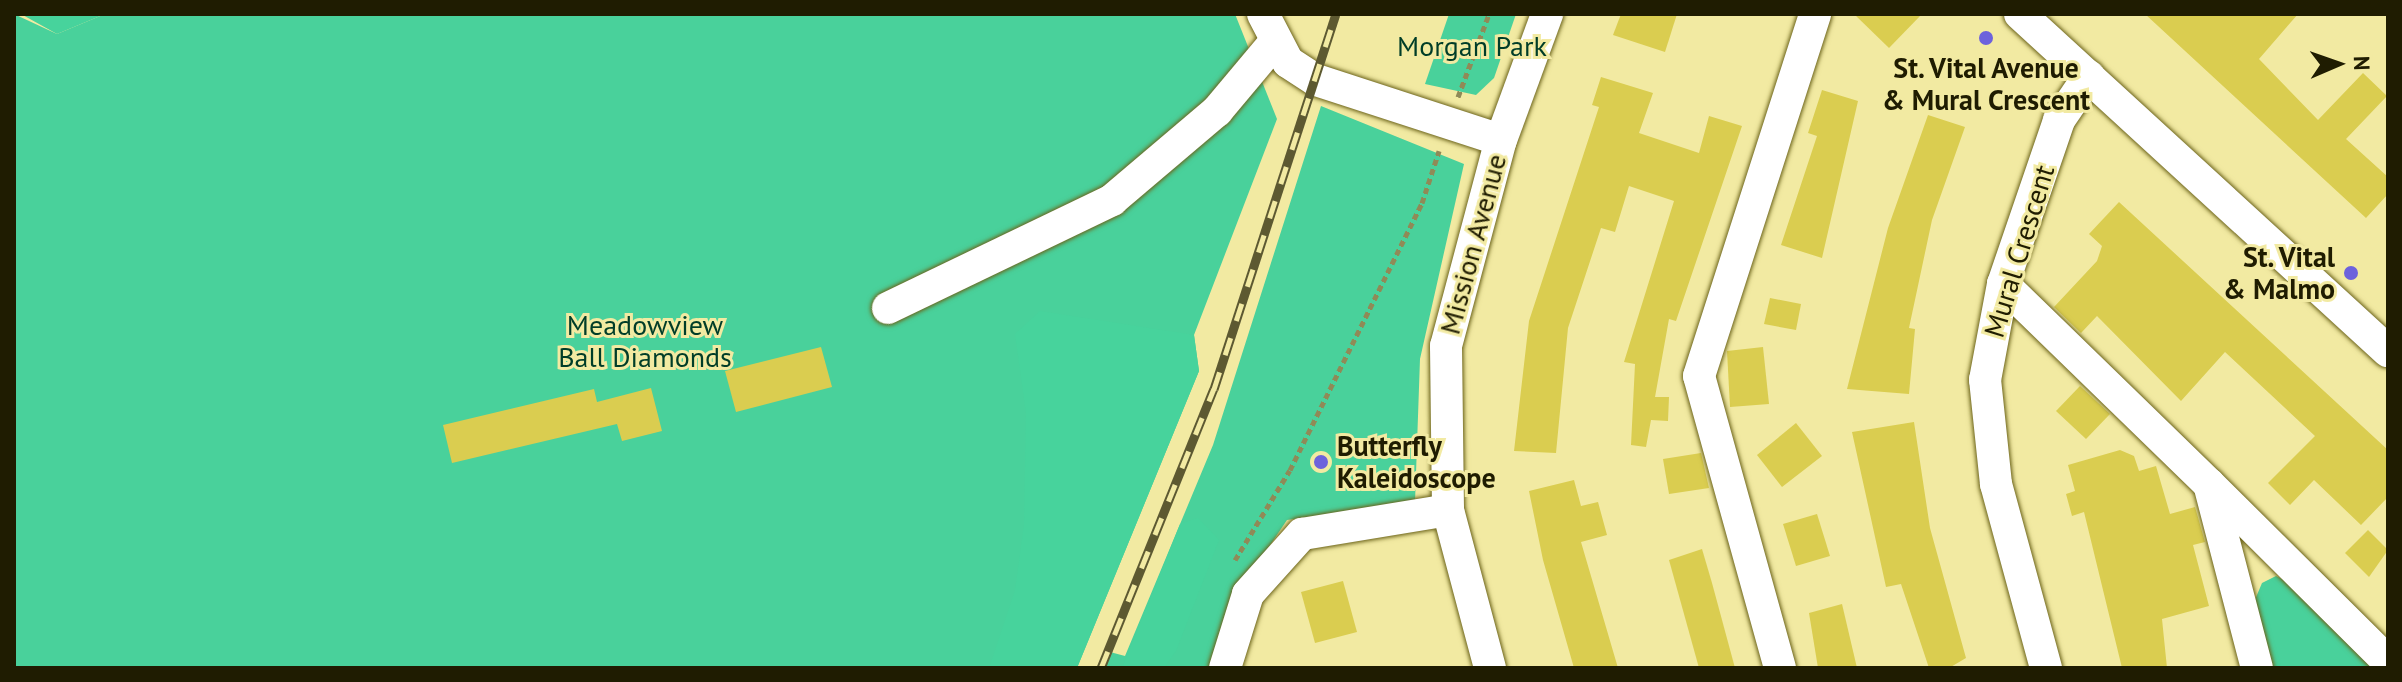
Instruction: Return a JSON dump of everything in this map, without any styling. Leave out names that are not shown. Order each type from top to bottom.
[{"type":"street","name":"Mission Avenue","points":[[1490,668],[1448,510],[1446,346],[1501,140],[1547,14]]},
{"type":"street","points":[[1780,668],[1699,376],[1815,14]]},
{"type":"street","points":[[2020,14],[2388,351]]},
{"type":"street","points":[[888,308],[1112,200],[1217,111],[1269,29],[1316,80],[1501,140]]},
{"type":"street","name":"Mural Crescent","points":[[2046,668],[1989,450],[1985,380],[2003,284],[2059,120],[2089,76]]},
{"type":"street","points":[[2003,284],[2209,484],[2275,555],[2388,662]]},
{"type":"street","points":[[2209,484],[2257,668]]},
{"type":"street","points":[[1225,668],[1248,594],[1302,534],[1448,510]]},
{"type":"street","points":[[2238,600],[2275,555]]},
{"type":"path","points":[[1232,569],[1290,470],[1422,203],[1448,122],[1489,14]]},
{"type":"green space","name":"Meadowview Ball Diamonds","points":[[14,14],[57,34],[105,14],[1235,14],[1277,119],[1194,335],[1199,371],[1077,668],[14,668]]},
{"type":"green space","points":[[21,14],[105,14],[57,34]]},
{"type":"green space","name":"Morgan Park","points":[[1449,14],[1516,14],[1494,78],[1476,95],[1425,84]]},
{"type":"green space","points":[[1321,106],[1464,164],[1420,359],[1415,502],[1287,520],[1237,594],[1215,668],[1100,668],[1110,652],[1125,656],[1213,445]]},
{"type":"green space","points":[[1040,311],[1194,335],[1199,371],[1077,668],[989,668],[1015,590],[1024,525],[1026,413],[1015,334]]},
{"type":"green space","points":[[1198,518],[1219,540],[1176,651],[1164,668],[1122,668],[1180,524]]},
{"type":"green space","points":[[2276,576],[2290,583],[2375,668],[2270,668],[2254,602],[2262,583]]},
{"type":"building","points":[[1621,14],[1677,14],[1665,52],[1613,35]]},
{"type":"building","points":[[1854,14],[1922,14],[1889,48]]},
{"type":"building","points":[[2145,14],[2298,14],[2259,59],[2318,120],[2363,73],[2387,96],[2346,139],[2388,177],[2388,194],[2366,218]]},
{"type":"building","points":[[1601,77],[1653,93],[1639,133],[1699,153],[1709,116],[1742,126],[1676,321],[1669,319],[1655,397],[1669,397],[1668,421],[1651,420],[1646,447],[1631,445],[1635,364],[1624,362],[1674,201],[1629,186],[1615,232],[1601,228],[1568,328],[1556,453],[1514,451],[1529,321],[1599,107],[1592,105]]},
{"type":"building","points":[[1822,90],[1858,101],[1822,258],[1781,245],[1817,136],[1808,133]]},
{"type":"building","points":[[1928,115],[1965,127],[1932,220],[1909,328],[1915,329],[1909,394],[1847,389],[1888,228]]},
{"type":"building","points":[[2119,202],[2388,450],[2388,497],[2361,525],[2314,480],[2290,505],[2268,483],[2315,436],[2225,352],[2181,401],[2097,316],[2081,333],[2054,307],[2097,261],[2102,246],[2089,234]]},
{"type":"building","points":[[1770,298],[1801,304],[1796,330],[1764,324]]},
{"type":"building","points":[[821,347],[832,387],[736,412],[725,371]]},
{"type":"building","points":[[1763,347],[1769,404],[1730,407],[1727,351]]},
{"type":"building","points":[[2080,386],[2110,414],[2086,439],[2056,411]]},
{"type":"building","points":[[651,388],[662,431],[622,441],[617,424],[452,463],[443,425],[594,389],[597,402]]},
{"type":"building","points":[[1914,422],[1930,528],[1966,658],[1949,668],[1929,668],[1901,584],[1886,587],[1852,432]]},
{"type":"building","points":[[1796,423],[1822,456],[1782,487],[1757,455]]},
{"type":"building","points":[[2120,450],[2134,456],[2139,471],[2156,466],[2170,514],[2195,507],[2205,542],[2193,545],[2209,606],[2162,619],[2167,668],[2122,668],[2084,512],[2072,516],[2066,494],[2075,491],[2068,465]]},
{"type":"building","points":[[1701,453],[1709,488],[1669,494],[1663,459]]},
{"type":"building","points":[[1574,480],[1581,506],[1598,502],[1607,535],[1581,542],[1618,668],[1574,668],[1543,560],[1529,491]]},
{"type":"building","points":[[1817,514],[1830,556],[1796,566],[1783,524]]},
{"type":"building","points":[[2368,530],[2388,550],[2369,577],[2345,553]]},
{"type":"building","points":[[1702,549],[1735,668],[1699,668],[1669,560]]},
{"type":"building","points":[[1343,581],[1357,632],[1315,643],[1301,592]]},
{"type":"building","points":[[1842,604],[1857,668],[1818,668],[1809,613]]},
{"type":"railway","points":[[1101,668],[1214,389],[1336,14]]},
{"type":"place","name":"St. Vital Avenue & Mural Crescent","points":[[1986,38]]},
{"type":"place","name":"St. Vital & Malmo","points":[[2351,273]]},
{"type":"place","name":"Butterfly Kaleidoscope","points":[[1321,462]]}]
